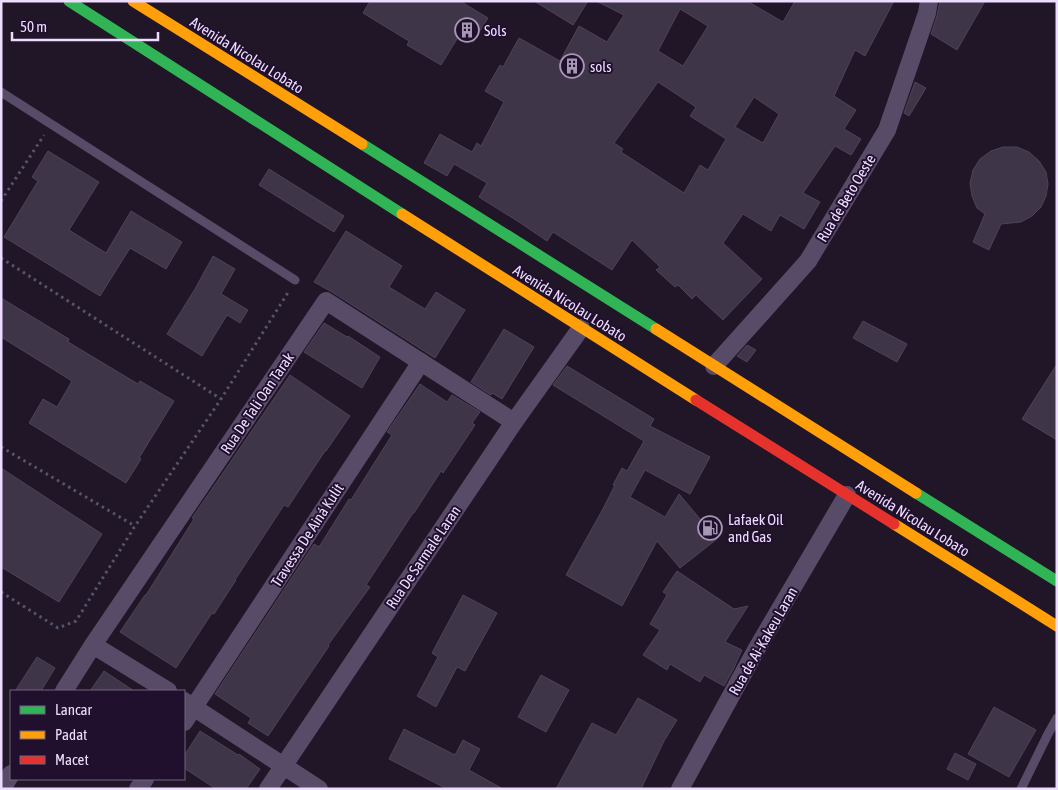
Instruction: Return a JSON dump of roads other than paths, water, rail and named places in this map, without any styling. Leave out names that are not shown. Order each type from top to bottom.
[{"type":"main road","name":"Avenida Nicolau Lobato","points":[[69,1],[581,328],[847,495],[1036,607],[1057,626]]},
{"type":"main road","name":"Avenida Nicolau Lobato","points":[[133,1],[1054,581]]},
{"type":"street","name":"Rua de Beto Oeste","points":[[714,366],[808,261],[886,130],[927,13],[929,1]]},
{"type":"street","name":"Rua De Tali Oan Tarak","points":[[65,690],[326,300],[514,422]]},
{"type":"street","name":"Rua De Sarmale Laran","points":[[268,789],[514,422],[581,328]]},
{"type":"street","name":"Travessa De Ainá Kulit","points":[[185,718],[189,704],[421,362]]},
{"type":"street","name":"Rua de Ai-Kakeu Laran","points":[[680,789],[756,650],[847,495]]},
{"type":"street","points":[[93,645],[166,690]]},
{"type":"street","points":[[189,704],[319,789]]},
{"type":"street","points":[[2,789],[10,776]]},
{"type":"lane","points":[[1,92],[295,280]]},
{"type":"lane","points":[[1021,789],[1057,718]]},
{"type":"place","name":"Sols","points":[[467,30]]},
{"type":"place","name":"sols","points":[[572,66]]},
{"type":"place","name":"Lafaek Oil and Gas","points":[[710,528]]}]
